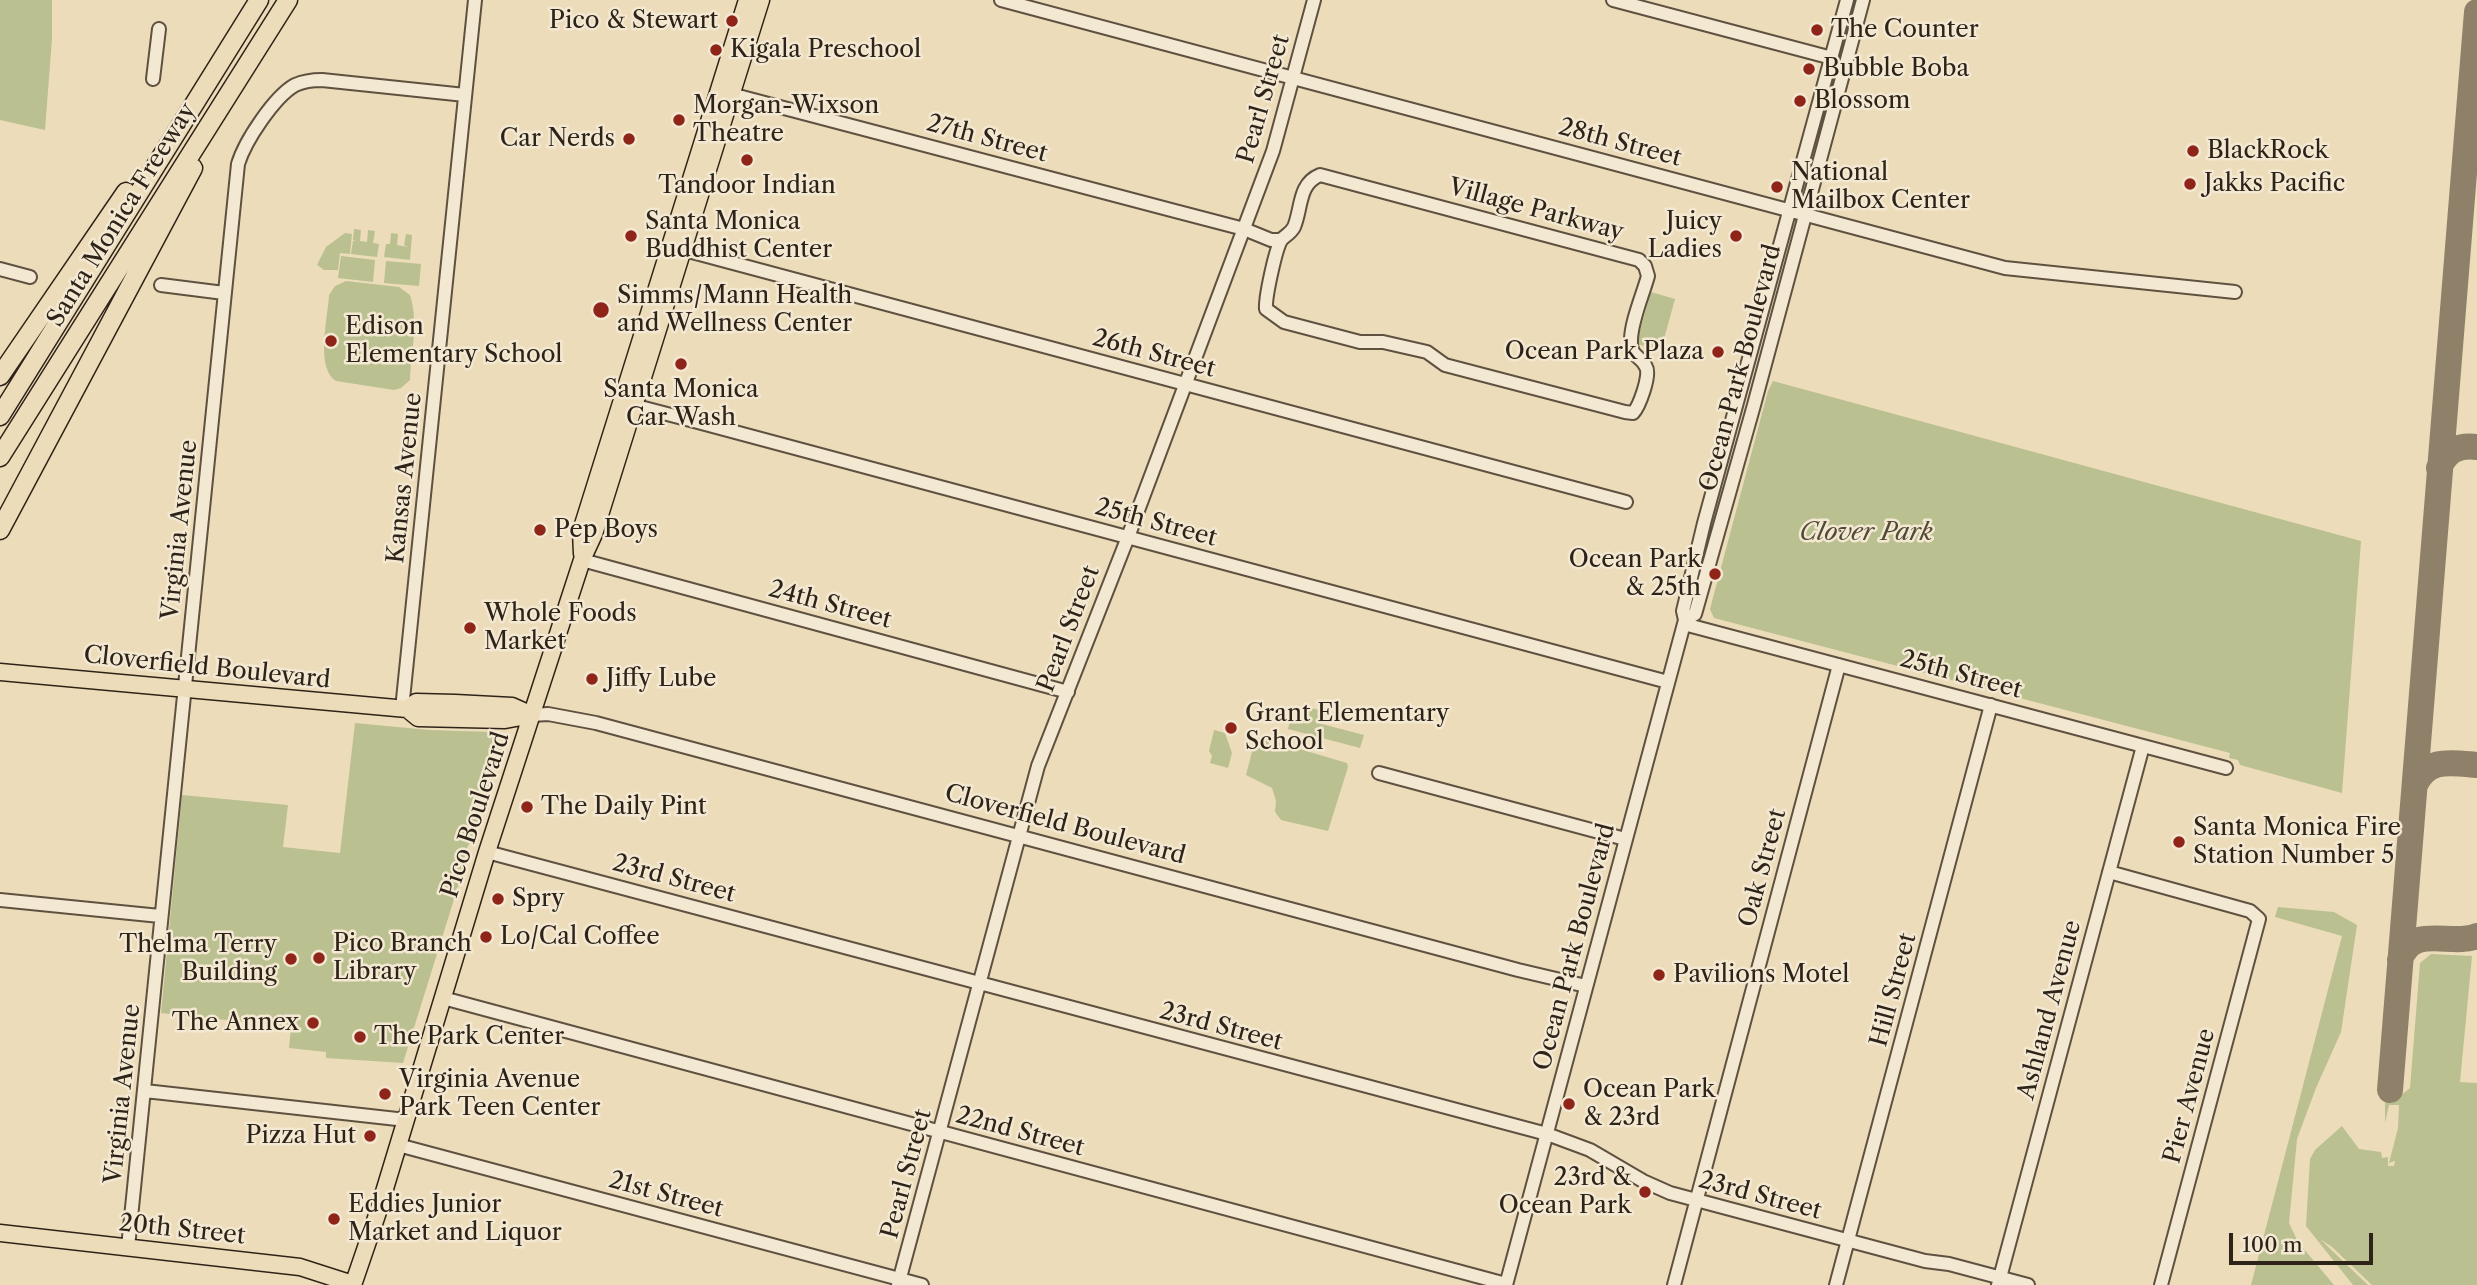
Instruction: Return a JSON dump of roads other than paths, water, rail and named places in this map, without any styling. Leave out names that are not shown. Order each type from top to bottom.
[{"type":"highway","name":"Santa Monica Freeway","points":[[0,416],[259,0]]},
{"type":"highway","name":"Santa Monica Freeway","points":[[0,457],[288,0]]},
{"type":"highway","points":[[0,530],[241,75]]},
{"type":"highway","points":[[0,376],[164,136],[194,103]]},
{"type":"main road","name":"Pico Boulevard","points":[[726,92],[747,0]]},
{"type":"main road","name":"Pico Boulevard","points":[[354,1285],[487,852],[582,560],[594,534],[626,409],[676,248],[726,92],[761,0]]},
{"type":"main road","name":"Cloverfield Boulevard","points":[[1,671],[405,709],[416,702],[512,706],[532,715]]},
{"type":"main road","name":"20th Street","points":[[0,1233],[300,1267],[354,1285]]},
{"type":"street","name":"Kansas Avenue","points":[[405,709],[475,0]]},
{"type":"street","name":"28th Street","points":[[1001,0],[2005,268],[2235,292]]},
{"type":"street","name":"Pearl Street","points":[[899,1282],[1038,766],[1128,537],[1273,151],[1314,0]]},
{"type":"street","points":[[1614,0],[1832,58]]},
{"type":"street","name":"Ocean Park Boulevard","points":[[1506,1284],[1685,622],[1684,611],[1704,523],[1847,0]]},
{"type":"street","name":"Ocean Park Boulevard","points":[[1685,622],[1695,614],[1863,0]]},
{"type":"street","points":[[153,79],[159,29]]},
{"type":"street","name":"Virginia Avenue","points":[[128,1247],[237,164],[243,150],[276,102],[293,86],[312,80],[465,96]]},
{"type":"street","name":"27th Street","points":[[726,92],[1244,229],[1271,240],[1281,240]]},
{"type":"street","name":"Village Parkway","points":[[1320,175],[1639,260],[1645,266],[1648,276],[1630,337],[1635,357],[1646,365],[1648,372],[1639,408],[1633,413],[1625,412],[1445,365],[1427,352],[1383,342],[1360,342],[1284,322],[1266,309],[1265,296],[1281,240],[1294,227],[1305,187],[1311,179],[1320,175]]},
{"type":"street","name":"26th Street","points":[[676,248],[1626,502]]},
{"type":"street","points":[[0,269],[30,276]]},
{"type":"street","points":[[161,285],[224,293]]},
{"type":"street","name":"25th Street","points":[[626,409],[650,410],[1668,682]]},
{"type":"street","name":"24th Street","points":[[582,560],[1068,692]]},
{"type":"street","name":"25th Street","points":[[1685,622],[2226,768]]},
{"type":"street","name":"Oak Street","points":[[1674,1285],[1839,665]]},
{"type":"street","name":"Hill Street","points":[[1836,1285],[1991,705]]},
{"type":"street","name":"Cloverfield Boulevard","points":[[532,715],[578,719],[1518,971],[1586,986]]},
{"type":"street","name":"Ashland Avenue","points":[[2000,1283],[2143,746]]},
{"type":"street","points":[[1379,773],[1625,839]]},
{"type":"street","name":"23rd Street","points":[[487,852],[1547,1134],[1590,1150],[1657,1188],[1696,1201],[1936,1264],[1945,1271],[2000,1283],[2028,1285]]},
{"type":"street","name":"Pier Avenue","points":[[2109,872],[2250,911],[2259,919],[2161,1285]]},
{"type":"street","points":[[0,900],[160,916]]},
{"type":"street","name":"22nd Street","points":[[443,998],[1506,1284]]},
{"type":"street","points":[[145,1091],[406,1120]]},
{"type":"street","name":"21st Street","points":[[398,1145],[899,1282],[922,1285]]},
{"type":"place","name":"Pico & Stewart","points":[[732,21]]},
{"type":"place","name":"The Counter","points":[[1817,30]]},
{"type":"place","name":"Kigala Preschool","points":[[716,50]]},
{"type":"place","name":"Bubble Boba","points":[[1809,69]]},
{"type":"place","name":"Blossom","points":[[1800,101]]},
{"type":"place","name":"Morgan-Wixson Theatre","points":[[679,120]]},
{"type":"place","name":"Car Nerds","points":[[629,139]]},
{"type":"place","name":"BlackRock","points":[[2193,151]]},
{"type":"place","name":"Tandoor Indian","points":[[747,160]]},
{"type":"place","name":"Jakks Pacific","points":[[2190,184]]},
{"type":"place","name":"National Mailbox Center","points":[[1777,187]]},
{"type":"place","name":"Santa Monica Buddhist Center","points":[[631,236]]},
{"type":"place","name":"Juicy Ladies","points":[[1736,236]]},
{"type":"place","name":"Simms/Mann Health and Wellness Center","points":[[601,310]]},
{"type":"place","name":"Edison Elementary School","points":[[331,341]]},
{"type":"place","name":"Ocean Park Plaza","points":[[1718,352]]},
{"type":"place","name":"Santa Monica Car Wash","points":[[681,364]]},
{"type":"place","name":"Pep Boys","points":[[540,530]]},
{"type":"place","name":"Ocean Park & 25th","points":[[1715,574]]},
{"type":"place","name":"Whole Foods Market","points":[[470,628]]},
{"type":"place","name":"Jiffy Lube","points":[[592,679]]},
{"type":"place","name":"Grant Elementary School","points":[[1231,728]]},
{"type":"place","name":"The Daily Pint","points":[[527,807]]},
{"type":"place","name":"Santa Monica Fire Station Number 5","points":[[2179,842]]},
{"type":"place","name":"Spry","points":[[498,899]]},
{"type":"place","name":"Lo/Cal Coffee","points":[[486,937]]},
{"type":"place","name":"Pico Branch Library","points":[[319,958]]},
{"type":"place","name":"Thelma Terry Building","points":[[291,959]]},
{"type":"place","name":"Pavilions Motel","points":[[1659,975]]},
{"type":"place","name":"The Annex","points":[[313,1023]]},
{"type":"place","name":"The Park Center","points":[[360,1037]]},
{"type":"place","name":"Virginia Avenue Park Teen Center","points":[[385,1094]]},
{"type":"place","name":"Ocean Park & 23rd","points":[[1569,1104]]},
{"type":"place","name":"Pizza Hut","points":[[370,1136]]},
{"type":"place","name":"23rd & Ocean Park","points":[[1645,1192]]},
{"type":"place","name":"Eddies Junior Market and Liquor","points":[[334,1219]]},
{"type":"park label","name":"Clover Park","points":[[1866,533]]}]
